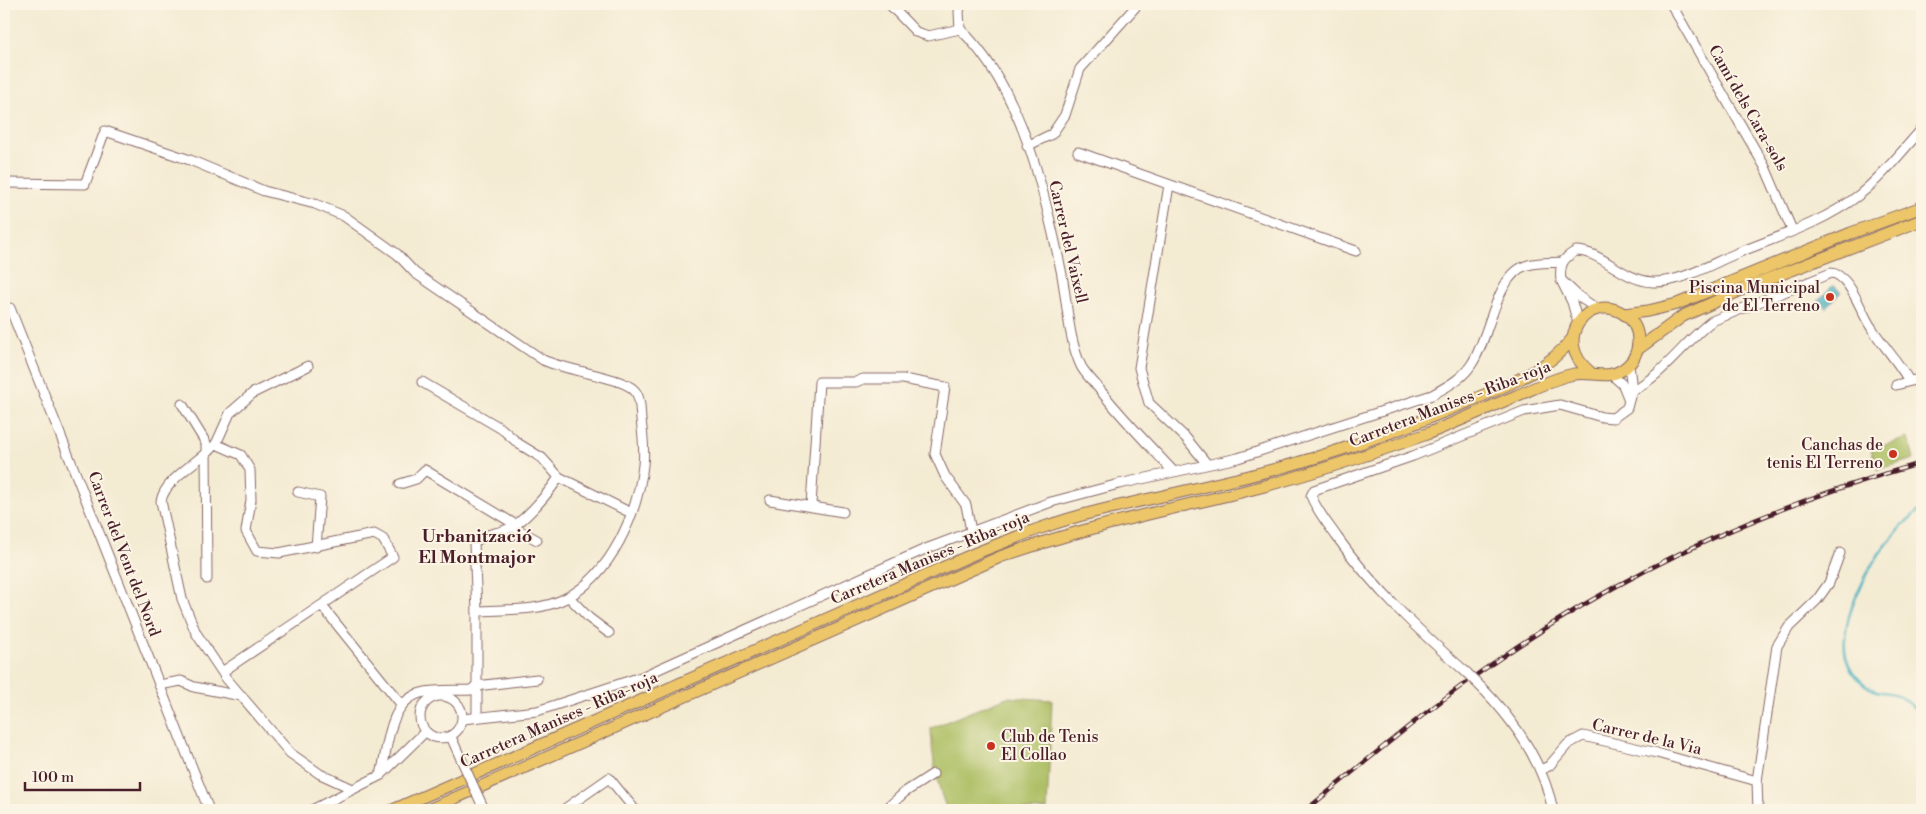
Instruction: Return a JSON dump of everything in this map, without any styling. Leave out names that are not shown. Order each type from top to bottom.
[{"type":"main road","points":[[1624,314],[1648,312],[1677,304],[1842,236],[1922,207]]},
{"type":"main road","points":[[1638,349],[1683,316],[1750,286],[1922,220]]},
{"type":"main road","points":[[1597,309],[1611,309],[1624,314],[1634,324],[1638,336],[1638,349],[1630,365],[1612,375],[1590,372],[1580,363],[1573,352],[1572,338],[1578,323],[1586,314],[1597,309]]},
{"type":"main road","name":"Carretera Manises - Riba-roja","points":[[392,810],[670,688],[731,659],[827,620],[976,553],[1058,522],[1096,511],[1221,483],[1311,458],[1415,425],[1514,382],[1551,361],[1572,338]]},
{"type":"main road","name":"Carretera Manises - Riba-roja","points":[[428,810],[1000,557],[1053,538],[1096,526],[1311,473],[1434,431],[1556,379],[1590,372]]},
{"type":"street","points":[[889,4],[916,32],[928,36],[960,29],[959,12],[962,4]]},
{"type":"street","points":[[1028,146],[1052,134],[1065,115],[1080,70],[1138,4]]},
{"type":"street","name":"Camí dels Cara-sols","points":[[1671,4],[1765,167],[1792,230]]},
{"type":"street","name":"Carrer del Vaixell","points":[[960,29],[971,39],[994,71],[1016,110],[1033,159],[1061,270],[1082,367],[1119,413],[1173,472]]},
{"type":"street","points":[[463,719],[537,711],[641,677],[914,554],[972,531],[1075,495],[1238,458],[1414,402],[1455,382],[1471,367],[1482,347],[1503,288],[1509,277],[1529,265],[1562,262],[1576,251],[1585,251],[1630,277],[1642,280],[1663,281],[1685,275],[1842,207],[1860,194],[1922,129]]},
{"type":"street","points":[[4,183],[85,184],[105,131],[190,160],[264,191],[315,204],[344,216],[397,254],[416,273],[550,364],[624,382],[634,390],[638,397],[643,438],[643,465],[631,513],[610,558],[588,582],[569,597],[558,602],[538,606],[477,611]]},
{"type":"street","points":[[1078,152],[1356,251]]},
{"type":"street","points":[[1169,185],[1139,368],[1149,403],[1186,438],[1207,464]]},
{"type":"street","points":[[1562,262],[1561,280],[1572,302],[1578,323]]},
{"type":"street","points":[[1632,390],[1639,387],[1695,333],[1712,321],[1831,273],[1838,274],[1848,286],[1871,328],[1890,351],[1908,382]]},
{"type":"street","points":[[1561,280],[1578,296],[1597,309]]},
{"type":"street","name":"Carrer del Vent del Nord","points":[[10,308],[209,810]]},
{"type":"street","points":[[1553,810],[1540,770],[1521,732],[1502,708],[1467,673],[1410,622],[1349,554],[1314,505],[1311,496],[1314,490],[1413,456],[1524,411],[1560,405],[1602,417],[1613,418],[1622,414],[1630,400],[1632,390],[1630,365]]},
{"type":"street","points":[[308,366],[253,394],[230,413],[216,444],[170,482],[161,500],[182,599],[196,633],[222,672],[290,754],[320,774],[353,789]]},
{"type":"street","points":[[1612,375],[1623,385],[1630,400]]},
{"type":"street","points":[[1896,385],[1922,378]]},
{"type":"street","points":[[811,505],[819,382],[856,382],[863,379],[920,381],[945,387],[934,454],[945,476],[966,505],[972,531]]},
{"type":"street","points":[[422,382],[502,429],[519,444],[542,458],[559,477],[631,513]]},
{"type":"street","points":[[182,404],[206,442],[207,579]]},
{"type":"street","points":[[216,444],[241,455],[250,470],[252,500],[246,531],[257,551],[279,553],[374,534],[383,539],[393,557],[222,672]]},
{"type":"street","points":[[400,484],[416,480],[425,470],[537,540]]},
{"type":"street","points":[[477,716],[477,611],[474,543],[481,537],[515,526],[559,477]]},
{"type":"street","points":[[298,492],[320,498],[316,547]]},
{"type":"street","points":[[770,500],[811,505],[843,512]]},
{"type":"street","points":[[1758,810],[1756,781],[1777,646],[1789,627],[1817,600],[1828,583],[1840,553]]},
{"type":"street","points":[[569,597],[589,618],[609,633]]},
{"type":"street","points":[[322,606],[402,704]]},
{"type":"street","points":[[381,775],[394,717],[402,704],[423,692],[471,690],[476,686],[537,679]]},
{"type":"street","points":[[159,685],[181,681],[194,687],[242,696]]},
{"type":"street","points":[[438,696],[453,699],[462,711],[463,719],[461,726],[451,737],[437,739],[425,732],[420,721],[421,711],[430,699],[438,696]]},
{"type":"street","points":[[312,810],[381,775],[425,732]]},
{"type":"street","name":"Carrer de la Via","points":[[1540,770],[1549,766],[1568,744],[1583,736],[1657,753],[1756,781]]},
{"type":"street","points":[[451,737],[484,809]]},
{"type":"street","points":[[885,810],[904,792],[933,774]]},
{"type":"street","points":[[563,810],[609,778],[635,810]]},
{"type":"green space","name":"Canchas de tenis El Terreno","points":[[1908,438],[1914,459],[1877,470],[1871,449]]},
{"type":"green space","name":"Club de Tenis El Collao","points":[[1007,697],[1052,700],[1047,810],[947,810],[935,770],[931,728]]},
{"type":"water","name":"Piscina Municipal de El Terreno","points":[[1833,285],[1841,292],[1826,308],[1818,301]]},
{"type":"waterway","points":[[1922,509],[1908,520],[1892,537],[1863,582],[1846,629],[1845,651],[1851,669],[1869,688],[1899,696],[1922,716]]},
{"type":"railway","points":[[1306,810],[1449,695],[1548,626],[1598,596],[1702,543],[1756,520],[1810,499],[1922,463]]},
{"type":"place","name":"Piscina Municipal de El Terreno","points":[[1830,297]]},
{"type":"place","name":"Canchas de tenis El Terreno","points":[[1893,454]]},
{"type":"place","name":"Club de Tenis El Collao","points":[[991,746]]},
{"type":"district","name":"Urbanització El Montmajor","points":[[477,546]]}]
